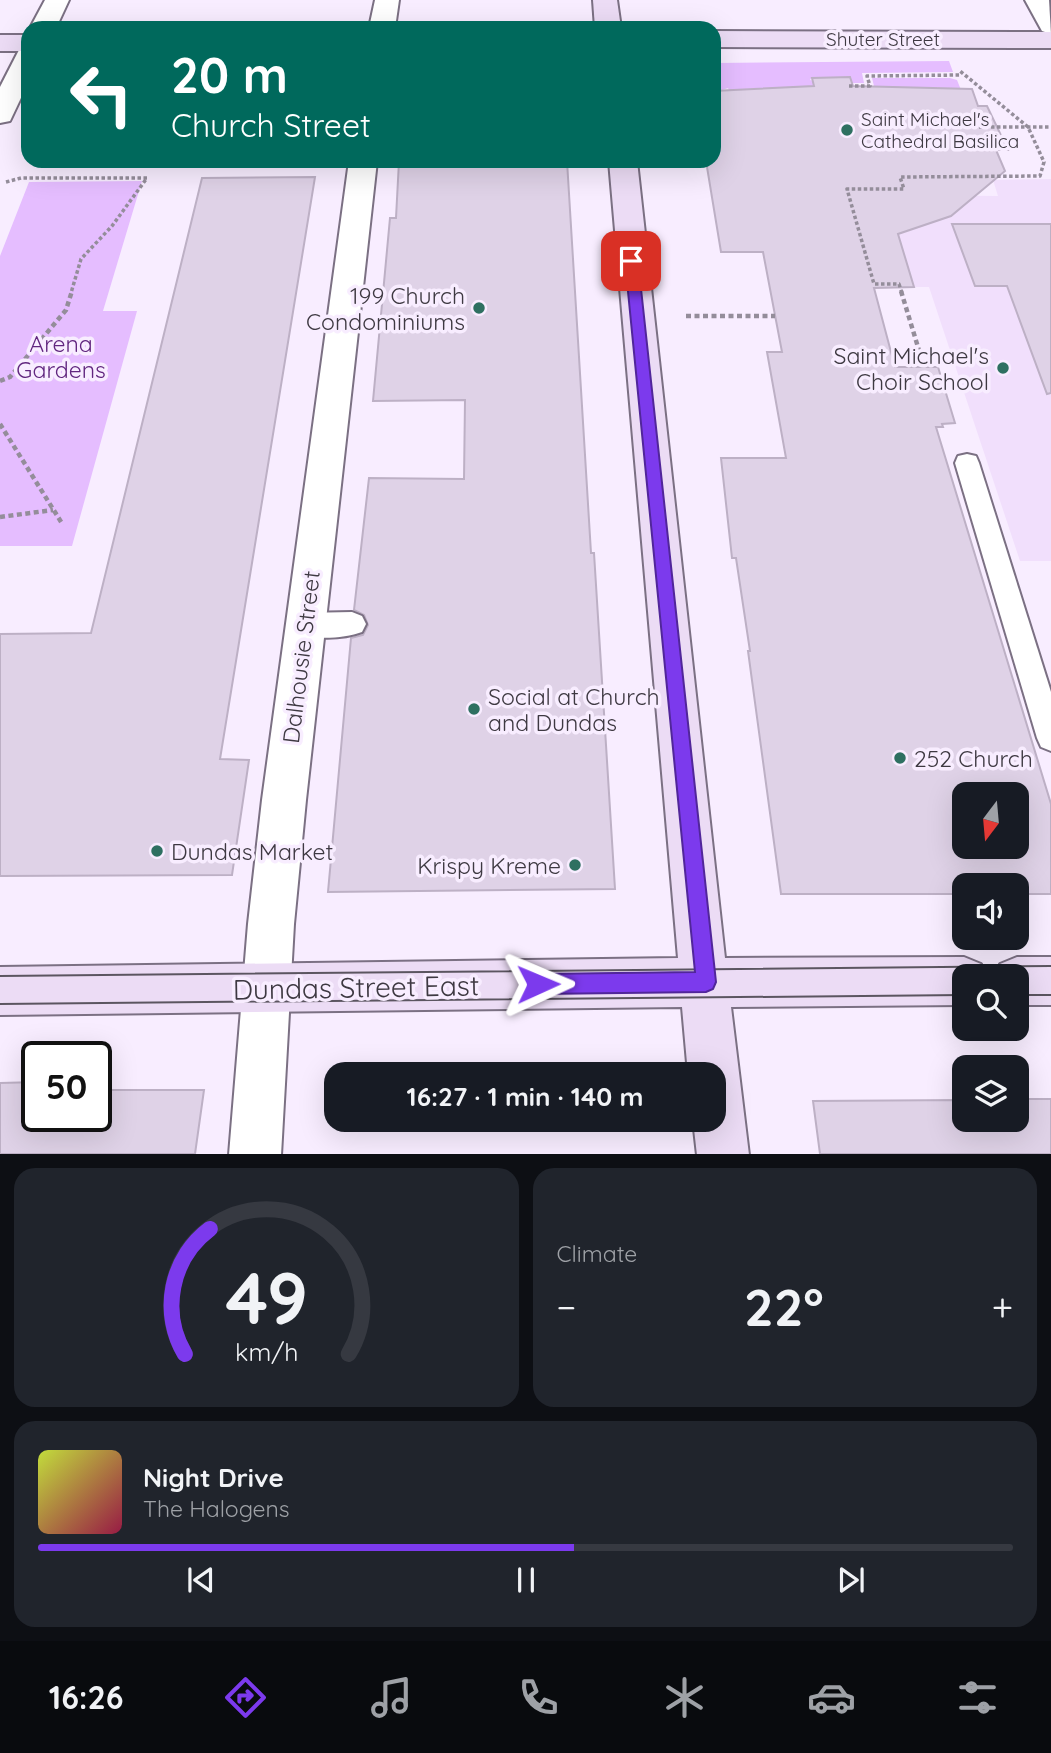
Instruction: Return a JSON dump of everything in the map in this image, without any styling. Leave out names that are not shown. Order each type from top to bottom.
[{"type":"main road","points":[[605,0],[607,21]]},
{"type":"main road","name":"Shuter Street","points":[[721,39],[1051,40]]},
{"type":"main road","points":[[0,43],[21,43]]},
{"type":"main road","points":[[624,168],[713,1062]]},
{"type":"main road","name":"Dundas Street East","points":[[0,991],[952,981]]},
{"type":"main road","points":[[1029,981],[1051,981]]},
{"type":"main road","points":[[720,1132],[723,1154]]},
{"type":"street","points":[[46,21],[57,0]]},
{"type":"street","points":[[383,21],[387,0]]},
{"type":"street","points":[[1037,0],[1051,26]]},
{"type":"street","points":[[0,115],[21,70]]},
{"type":"street","name":"Dalhousie Street","points":[[255,1154],[274,894],[303,625],[362,168]]},
{"type":"lane","points":[[967,463],[1051,738]]},
{"type":"lane","points":[[303,625],[352,624]]},
{"type":"path","points":[[921,357],[899,284],[874,284],[847,189],[904,189],[900,177],[1040,176],[1044,162],[1028,127],[1003,104],[962,75],[956,62]]},
{"type":"path","points":[[849,86],[870,86],[867,76],[962,75]]},
{"type":"path","points":[[979,127],[1051,127]]},
{"type":"path","points":[[0,380],[10,377],[66,310],[82,259],[147,178],[21,178],[6,182]]},
{"type":"path","points":[[686,316],[775,316]]},
{"type":"path","points":[[0,424],[63,525]]},
{"type":"path","points":[[0,517],[53,510]]},
{"type":"shaded area","name":"Saint Michael's Choir School","points":[[1051,179],[1051,561],[1020,561],[929,287],[913,287],[869,218],[899,195],[998,196],[993,180]]},
{"type":"green space","points":[[949,61],[953,72],[862,73],[864,83],[848,83],[851,79],[812,77],[810,80],[814,81],[817,90],[728,88],[721,90],[721,63]]},
{"type":"green space","points":[[872,78],[950,78],[957,80],[961,90],[940,90],[937,87],[937,90],[875,90]]},
{"type":"green space","name":"Arena Gardens","points":[[142,181],[103,311],[137,311],[72,546],[0,546],[0,256],[29,182]]},
{"type":"building","points":[[850,77],[853,86],[972,89],[978,106],[987,106],[1008,150],[996,150],[1005,171],[951,216],[898,234],[914,287],[874,288],[895,367],[938,367],[955,423],[936,427],[1051,804],[1051,894],[1029,894],[1029,873],[952,873],[952,894],[781,894],[750,651],[736,558],[732,558],[721,458],[786,458],[767,352],[782,352],[763,252],[721,252],[707,168],[721,168],[721,91],[814,86],[812,78]]},
{"type":"building","points":[[399,168],[567,168],[615,889],[328,892],[351,638],[363,635],[368,625],[364,615],[354,610],[369,478],[464,479],[465,400],[373,401],[390,218],[396,218]]},
{"type":"building","points":[[315,177],[220,759],[249,760],[232,875],[0,876],[0,634],[91,633],[202,178]]},
{"type":"building","points":[[952,224],[1051,224],[1051,393],[1047,394],[1007,286],[975,286]]},
{"type":"building","points":[[21,1082],[21,1132],[112,1132],[112,1090],[204,1090],[195,1154],[0,1154],[0,1083]]},
{"type":"building","points":[[1029,1099],[1051,1099],[1051,1154],[820,1154],[813,1101],[952,1100],[952,1132],[1029,1132]]},
{"type":"tram line","points":[[0,976],[1051,966]]},
{"type":"tram line","points":[[0,1004],[952,995]]},
{"type":"tram line","points":[[1029,995],[1051,995]]},
{"type":"place","name":"Saint Michael's Cathedral Basilica","points":[[847,130]]},
{"type":"place","name":"199 Church Condominiums","points":[[479,308]]},
{"type":"place","name":"Saint Michael's Choir School","points":[[1003,368]]},
{"type":"place","name":"Social at Church and Dundas","points":[[474,709]]},
{"type":"place","name":"252 Church","points":[[900,758]]},
{"type":"place","name":"Dundas Market","points":[[157,851]]},
{"type":"place","name":"Krispy Kreme","points":[[575,865]]},
{"type":"route","points":[[538,984],[706,982],[631,261]]}]
